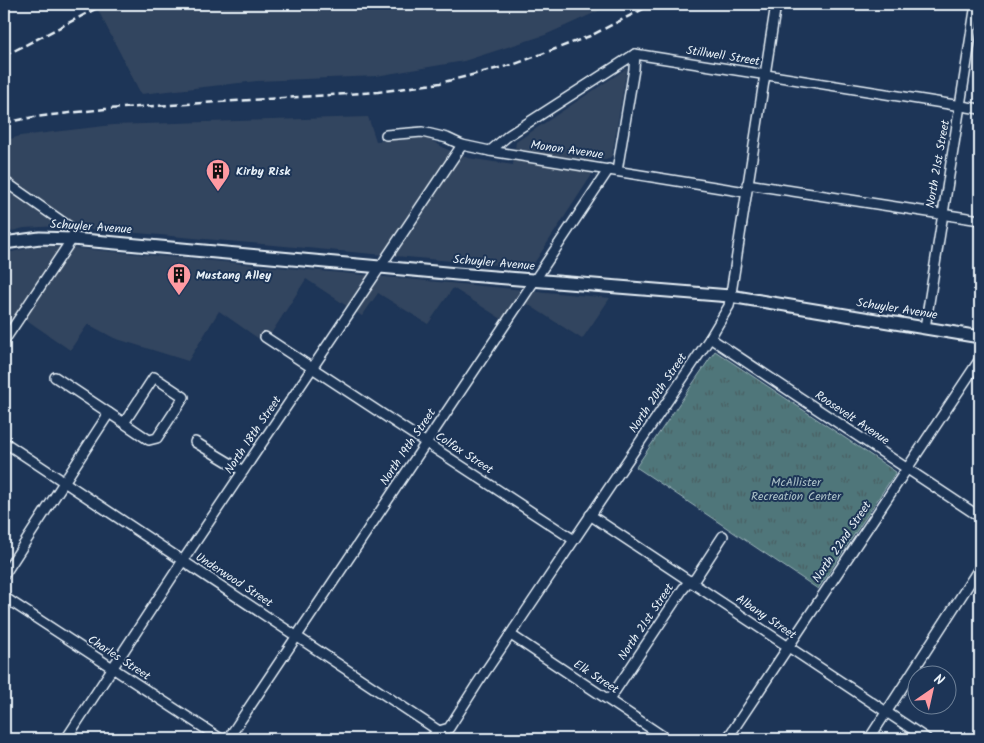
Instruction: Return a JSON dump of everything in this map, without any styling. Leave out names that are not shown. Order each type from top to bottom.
[{"type":"main road","name":"Schuyler Avenue","points":[[4,244],[40,238],[72,239],[730,296],[980,337]]},
{"type":"street","name":"North 20th Street","points":[[429,739],[438,731],[448,728],[730,306],[730,296],[776,4]]},
{"type":"street","name":"North 21st Street","points":[[925,328],[976,4]]},
{"type":"street","name":"Stillwell Street","points":[[635,54],[980,109]]},
{"type":"street","points":[[490,151],[509,135],[635,54]]},
{"type":"street","name":"North 19th Street","points":[[228,739],[536,280],[613,170],[634,70],[635,54]]},
{"type":"street","name":"Monon Avenue","points":[[386,135],[422,132],[447,138],[462,145],[490,151],[613,170],[980,220]]},
{"type":"street","name":"North 18th Street","points":[[66,739],[182,562],[462,145]]},
{"type":"street","points":[[4,181],[74,230],[72,239],[4,341]]},
{"type":"street","name":"Colfax Street","points":[[265,337],[574,540]]},
{"type":"street","name":"Roosevelt Avenue","points":[[710,338],[980,518]]},
{"type":"street","name":"North 22nd Street","points":[[726,739],[980,359]]},
{"type":"street","points":[[55,377],[149,440],[157,438],[184,397],[154,377],[124,423]]},
{"type":"street","points":[[4,575],[108,413]]},
{"type":"street","name":"Underwood Street","points":[[4,442],[451,739]]},
{"type":"street","points":[[195,442],[243,471]]},
{"type":"street","name":"Albany Street","points":[[590,516],[927,739]]},
{"type":"street","name":"North 21st Street","points":[[609,700],[690,582],[696,579],[723,536]]},
{"type":"street","points":[[869,739],[980,566]]},
{"type":"street","name":"Charles Street","points":[[4,597],[221,739]]},
{"type":"street","name":"Elk Street","points":[[511,635],[667,739]]},
{"type":"shaded area","points":[[95,4],[614,4],[545,35],[464,61],[376,76],[257,81],[141,94]]},
{"type":"shaded area","points":[[627,68],[612,156],[606,160],[594,160],[591,176],[531,268],[58,226],[24,228],[4,233],[4,141],[20,136],[113,125],[368,117],[376,141],[427,138],[446,149],[468,158],[513,165],[516,142]]},
{"type":"shaded area","points":[[52,246],[610,298],[582,339],[526,303],[511,325],[453,288],[428,324],[378,293],[362,316],[306,279],[265,343],[219,311],[188,361],[114,338],[88,324],[70,350],[24,318],[4,349],[4,254],[32,247]]},
{"type":"green space","name":"McAllister Recreation Center","points":[[715,351],[896,472],[818,589],[636,467]]},
{"type":"railway","points":[[4,56],[105,4]]},
{"type":"railway","points":[[4,123],[34,117],[105,109],[378,92],[440,83],[515,64],[590,36],[653,4]]},
{"type":"place","name":"Kirby Risk","points":[[218,192]]},
{"type":"place","name":"Mustang Alley","points":[[179,296]]}]
